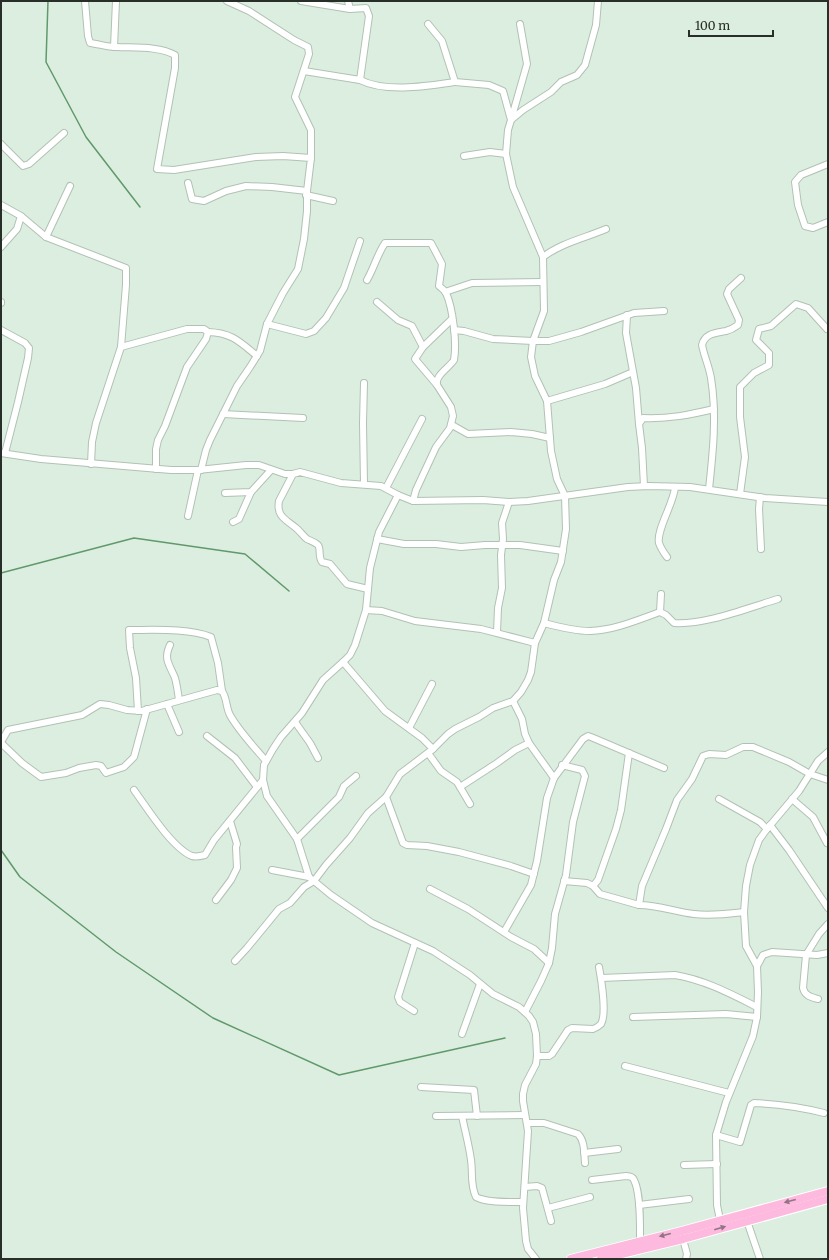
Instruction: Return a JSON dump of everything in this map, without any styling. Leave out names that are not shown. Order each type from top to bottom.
[{"type":"main road","points":[[571,1259],[640,1242],[828,1191]]},
{"type":"main road","points":[[605,1259],[828,1199]]},
{"type":"street","points":[[85,1],[90,43],[114,47],[167,50],[175,55],[157,170],[174,170],[256,157],[282,156],[312,158]]},
{"type":"street","points":[[114,47],[116,1]]},
{"type":"street","points":[[188,516],[206,450],[241,379],[260,351],[268,324],[283,293],[298,269],[304,239],[307,211],[306,193],[312,158],[311,130],[295,97],[309,54],[308,47],[294,40],[249,10],[228,1]]},
{"type":"street","points":[[301,1],[350,9],[366,8],[369,16],[360,80]]},
{"type":"street","points":[[348,1],[350,9]]},
{"type":"street","points":[[511,120],[523,110],[551,92],[561,82],[577,75],[585,65],[596,25],[598,1]]},
{"type":"street","points":[[428,24],[442,41],[455,82]]},
{"type":"street","points":[[235,961],[248,948],[279,909],[290,903],[350,838],[368,813],[386,797],[400,774],[434,749],[448,734],[455,729],[479,717],[492,708],[513,701],[518,697],[531,672],[535,643],[544,624],[554,580],[561,562],[567,524],[566,496],[557,479],[551,451],[547,401],[535,376],[531,357],[533,341],[544,311],[543,257],[513,187],[506,154],[508,130],[527,64],[520,24]]},
{"type":"street","points":[[304,71],[360,80],[369,84],[394,87],[455,82],[490,84],[503,91],[511,120]]},
{"type":"street","points":[[1,144],[23,166],[29,164],[64,133]]},
{"type":"street","points":[[464,156],[490,152],[506,154]]},
{"type":"street","points":[[828,164],[801,175],[795,182],[798,205],[804,226],[813,228],[828,222]]},
{"type":"street","points":[[188,183],[192,199],[204,200],[226,190],[246,186],[272,187],[306,193],[333,201]]},
{"type":"street","points":[[46,237],[70,186]]},
{"type":"street","points":[[1,205],[21,216],[46,237],[126,268],[121,347],[96,423],[92,442],[91,464]]},
{"type":"street","points":[[1,247],[17,229],[21,216]]},
{"type":"street","points":[[543,257],[550,252],[585,236],[606,229]]},
{"type":"street","points":[[268,324],[306,334],[314,331],[326,318],[344,288],[360,241]]},
{"type":"street","points":[[367,280],[385,243],[431,243],[442,264],[439,286],[445,292],[452,309],[454,330],[454,360],[438,377],[436,381],[437,385]]},
{"type":"street","points":[[709,489],[713,454],[714,409],[711,378],[702,344],[706,337],[713,333],[731,330],[738,325],[739,320],[728,294],[729,289],[741,278]]},
{"type":"street","points":[[445,292],[472,283],[543,282]]},
{"type":"street","points":[[377,302],[398,320],[412,326],[423,347]]},
{"type":"street","points":[[740,494],[744,457],[740,417],[740,387],[754,373],[769,365],[769,353],[756,340],[759,329],[771,326],[796,304],[808,308],[827,329]]},
{"type":"street","points":[[454,330],[464,331],[494,339],[549,341],[634,313],[664,311]]},
{"type":"street","points":[[627,315],[626,333],[636,388],[644,486]]},
{"type":"street","points":[[413,501],[416,490],[436,448],[452,424],[453,412],[437,385],[415,359],[423,347],[452,319]]},
{"type":"street","points":[[121,347],[187,328],[204,329],[208,332],[220,332],[236,339],[257,356]]},
{"type":"street","points":[[1,330],[25,343],[28,348],[28,358],[18,402],[3,453],[41,459],[156,469],[200,470],[259,465],[285,474],[300,472],[341,483],[381,486],[413,501],[483,500],[509,502],[542,500],[644,486],[709,489],[760,497],[828,502]]},
{"type":"street","points":[[156,469],[156,449],[158,440],[165,426],[187,367],[206,339],[208,332]]},
{"type":"street","points":[[547,401],[605,384],[633,372]]},
{"type":"street","points":[[364,383],[364,484]]},
{"type":"street","points":[[639,424],[644,418],[665,419],[714,409]]},
{"type":"street","points":[[223,414],[303,418]]},
{"type":"street","points":[[386,488],[422,419]]},
{"type":"street","points":[[452,424],[468,434],[511,432],[532,434],[550,438]]},
{"type":"street","points":[[233,522],[239,519],[251,492],[271,470]]},
{"type":"street","points":[[292,474],[278,505],[282,518],[295,527],[303,536],[318,545],[320,548],[319,558],[322,562],[330,564],[345,583],[368,589]]},
{"type":"street","points":[[667,557],[662,549],[659,539],[674,496],[674,487]]},
{"type":"street","points":[[225,493],[251,492]]},
{"type":"street","points":[[311,879],[296,839],[268,796],[263,780],[263,772],[266,761],[281,737],[302,713],[323,680],[350,655],[355,645],[366,610],[370,568],[379,532],[398,495]]},
{"type":"street","points":[[760,497],[761,549]]},
{"type":"street","points":[[497,632],[498,603],[502,588],[501,555],[503,518],[509,502]]},
{"type":"street","points":[[377,540],[404,544],[436,544],[462,547],[520,545],[562,551]]},
{"type":"street","points":[[660,612],[661,594]]},
{"type":"street","points":[[544,624],[582,630],[599,630],[633,622],[660,612],[666,615],[674,623],[686,624],[714,618],[778,599]]},
{"type":"street","points":[[366,610],[382,611],[415,621],[497,632],[535,643]]},
{"type":"street","points":[[138,710],[136,678],[130,648],[129,630],[164,630],[204,634],[212,637],[222,691],[230,715],[266,761]]},
{"type":"street","points":[[170,645],[166,655],[168,665],[175,679],[180,700]]},
{"type":"street","points":[[343,662],[385,711],[434,749]]},
{"type":"street","points":[[408,728],[432,684]]},
{"type":"street","points":[[147,709],[134,757],[124,767],[106,773],[101,766],[96,765],[79,768],[66,773],[41,777],[22,763],[1,743],[8,730],[82,714],[100,704],[127,710],[138,710],[167,704],[217,690],[222,691]]},
{"type":"street","points":[[513,701],[522,719],[525,734],[529,743],[554,778]]},
{"type":"street","points":[[167,704],[179,732]]},
{"type":"street","points":[[295,722],[310,743],[318,758]]},
{"type":"street","points":[[207,736],[235,758],[257,787]]},
{"type":"street","points":[[504,932],[531,885],[537,861],[547,798],[554,778],[562,765],[583,739],[588,736],[664,768]]},
{"type":"street","points":[[460,787],[515,750],[529,743]]},
{"type":"street","points":[[639,905],[642,886],[677,800],[692,779],[703,756],[709,754],[726,755],[743,747],[753,747],[788,762],[810,774],[828,780]]},
{"type":"street","points":[[720,1220],[717,1206],[716,1135],[729,1093],[753,1036],[757,1017],[757,966],[746,946],[744,912],[746,886],[750,865],[759,840],[768,827],[792,800],[818,761],[828,752]]},
{"type":"street","points":[[428,753],[441,771],[457,782],[470,804]]},
{"type":"street","points":[[593,886],[598,880],[619,816],[629,753]]},
{"type":"street","points":[[525,1012],[549,963],[557,904],[564,881],[573,822],[585,776],[582,770],[562,765]]},
{"type":"street","points":[[296,839],[339,797],[344,786],[356,776]]},
{"type":"street","points":[[134,790],[155,821],[181,849],[194,856],[205,855],[214,840],[263,780]]},
{"type":"street","points":[[386,797],[403,843],[407,845],[427,846],[459,852],[495,861],[534,874]]},
{"type":"street","points":[[719,799],[768,827],[789,850],[828,908]]},
{"type":"street","points":[[792,800],[813,817],[827,842]]},
{"type":"street","points":[[216,900],[231,880],[237,868],[237,844],[230,821]]},
{"type":"street","points":[[272,870],[311,879],[372,923],[442,957],[470,975],[492,994],[525,1012],[533,1022],[536,1034],[536,1064],[525,1086],[522,1101],[528,1131],[523,1202],[526,1241],[528,1249],[536,1259]]},
{"type":"street","points":[[564,881],[587,883],[593,886],[600,894],[639,905],[659,907],[696,915],[744,912]]},
{"type":"street","points":[[430,889],[468,909],[534,949],[549,963]]},
{"type":"street","points":[[818,999],[806,995],[804,992],[803,988],[806,955],[819,934],[828,924]]},
{"type":"street","points":[[414,1011],[400,1002],[398,998],[415,943]]},
{"type":"street","points":[[757,966],[763,955],[772,952],[806,955],[828,953]]},
{"type":"street","points":[[537,1056],[549,1056],[552,1054],[568,1030],[572,1028],[593,1029],[601,1023],[604,1016],[601,978],[598,967]]},
{"type":"street","points":[[601,978],[675,975],[687,977],[714,986],[757,1007]]},
{"type":"street","points":[[462,1034],[480,984]]},
{"type":"street","points":[[633,1017],[726,1014],[757,1017]]},
{"type":"street","points":[[625,1066],[729,1093]]},
{"type":"street","points":[[421,1087],[474,1090],[477,1116]]},
{"type":"street","points":[[716,1135],[740,1142],[751,1105],[754,1103],[806,1108],[824,1114]]},
{"type":"street","points":[[436,1116],[525,1115]]},
{"type":"street","points":[[462,1116],[471,1161],[471,1187],[476,1197],[506,1203],[523,1202]]},
{"type":"street","points":[[527,1123],[544,1123],[578,1134],[583,1142],[585,1163]]},
{"type":"street","points":[[584,1152],[618,1149]]},
{"type":"street","points":[[684,1165],[717,1164]]},
{"type":"street","points":[[592,1180],[626,1176],[631,1177],[634,1180],[639,1205],[640,1242]]},
{"type":"street","points":[[525,1188],[537,1186],[542,1188],[551,1221]]},
{"type":"street","points":[[548,1208],[590,1197]]},
{"type":"street","points":[[639,1205],[689,1199]]},
{"type":"street","points":[[747,1221],[760,1259]]},
{"type":"street","points":[[683,1239],[687,1254],[686,1259]]},
{"type":"waterway","points":[[48,1],[46,62],[86,137],[140,207]]},
{"type":"waterway","points":[[1,573],[134,538],[245,554],[289,591]]},
{"type":"waterway","points":[[1,850],[20,877],[116,952],[213,1018],[339,1075],[505,1038]]}]
